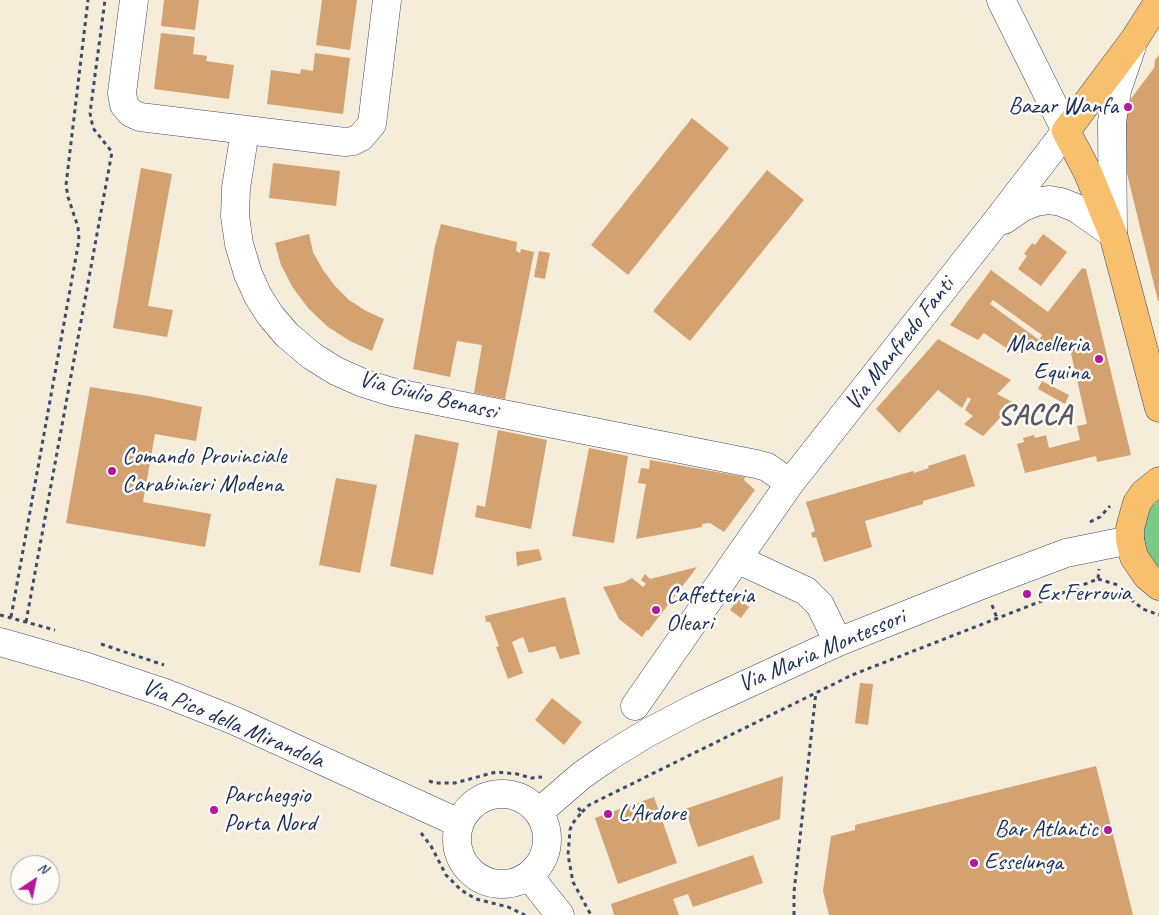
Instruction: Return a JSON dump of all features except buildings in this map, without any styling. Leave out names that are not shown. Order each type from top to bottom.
[{"type":"main road","points":[[1159,1],[1134,40],[1066,131],[1088,173],[1113,234],[1159,408]]},
{"type":"main road","points":[[1159,481],[1144,493],[1137,504],[1132,515],[1130,540],[1138,564],[1147,576],[1159,586]]},
{"type":"street","points":[[134,0],[122,93],[124,105],[130,113],[140,117],[345,142],[361,137],[372,124],[387,0]]},
{"type":"street","points":[[1001,0],[1066,131]]},
{"type":"street","points":[[1113,234],[1112,122],[1117,90],[1134,40]]},
{"type":"street","name":"Via Giulio Benassi","points":[[245,131],[236,188],[235,216],[239,244],[248,274],[258,296],[287,335],[312,356],[336,371],[363,383],[392,392],[756,464],[767,467],[790,483]]},
{"type":"street","name":"Via Manfredo Fanti","points":[[635,706],[790,483],[1066,131]]},
{"type":"street","points":[[993,226],[1023,207],[1049,200],[1076,208],[1113,234]]},
{"type":"street","name":"Via Maria Montessori","points":[[539,812],[582,775],[647,732],[697,706],[838,642],[1053,557],[1130,540]]},
{"type":"street","points":[[737,559],[806,591],[820,605],[838,642]]},
{"type":"street","name":"Via Pico della Mirandola","points":[[0,642],[87,667],[165,693],[233,720],[459,823]]},
{"type":"street","points":[[508,794],[520,797],[539,812],[547,834],[547,846],[537,868],[529,876],[505,884],[492,883],[480,878],[462,860],[456,835],[459,823],[465,812],[474,803],[484,797],[508,794]]},
{"type":"street","points":[[529,876],[560,915]]},
{"type":"path","points":[[11,617],[78,240],[78,227],[66,185],[88,0]]},
{"type":"path","points":[[26,622],[112,152],[93,128],[90,113],[105,0]]},
{"type":"path","points":[[1093,520],[1102,546],[1098,579]]},
{"type":"path","points":[[591,915],[574,882],[568,855],[572,824],[589,805],[852,675],[1098,579],[1118,585],[1133,602],[1159,615]]},
{"type":"path","points":[[0,615],[64,633]]},
{"type":"path","points":[[93,642],[167,666]]},
{"type":"path","points":[[794,915],[794,892],[816,692]]},
{"type":"path","points":[[426,780],[435,783],[454,783],[496,772],[508,772],[535,778],[547,775],[559,794],[582,812]]},
{"type":"path","points":[[435,783],[428,808],[417,827],[431,846],[446,876],[461,890],[476,900],[508,907],[526,915]]},
{"type":"green space","points":[[1159,499],[1159,572],[1149,561],[1142,536],[1148,511]]},
{"type":"place","name":"Bazar Wanfa","points":[[1128,107]]},
{"type":"place","name":"Macelleria Equina","points":[[1099,359]]},
{"type":"place","name":"Comando Provinciale Carabinieri Modena","points":[[112,471]]},
{"type":"place","name":"Ex Ferrovia","points":[[1027,594]]},
{"type":"place","name":"Caffetteria Oleari","points":[[656,610]]},
{"type":"place","name":"Parcheggio Porta Nord","points":[[214,810]]},
{"type":"place","name":"L'Ardore","points":[[608,814]]},
{"type":"place","name":"Bar Atlantic","points":[[1108,830]]},
{"type":"place","name":"Esselunga","points":[[974,863]]},
{"type":"district","name":"SACCA","points":[[1035,416]]}]
